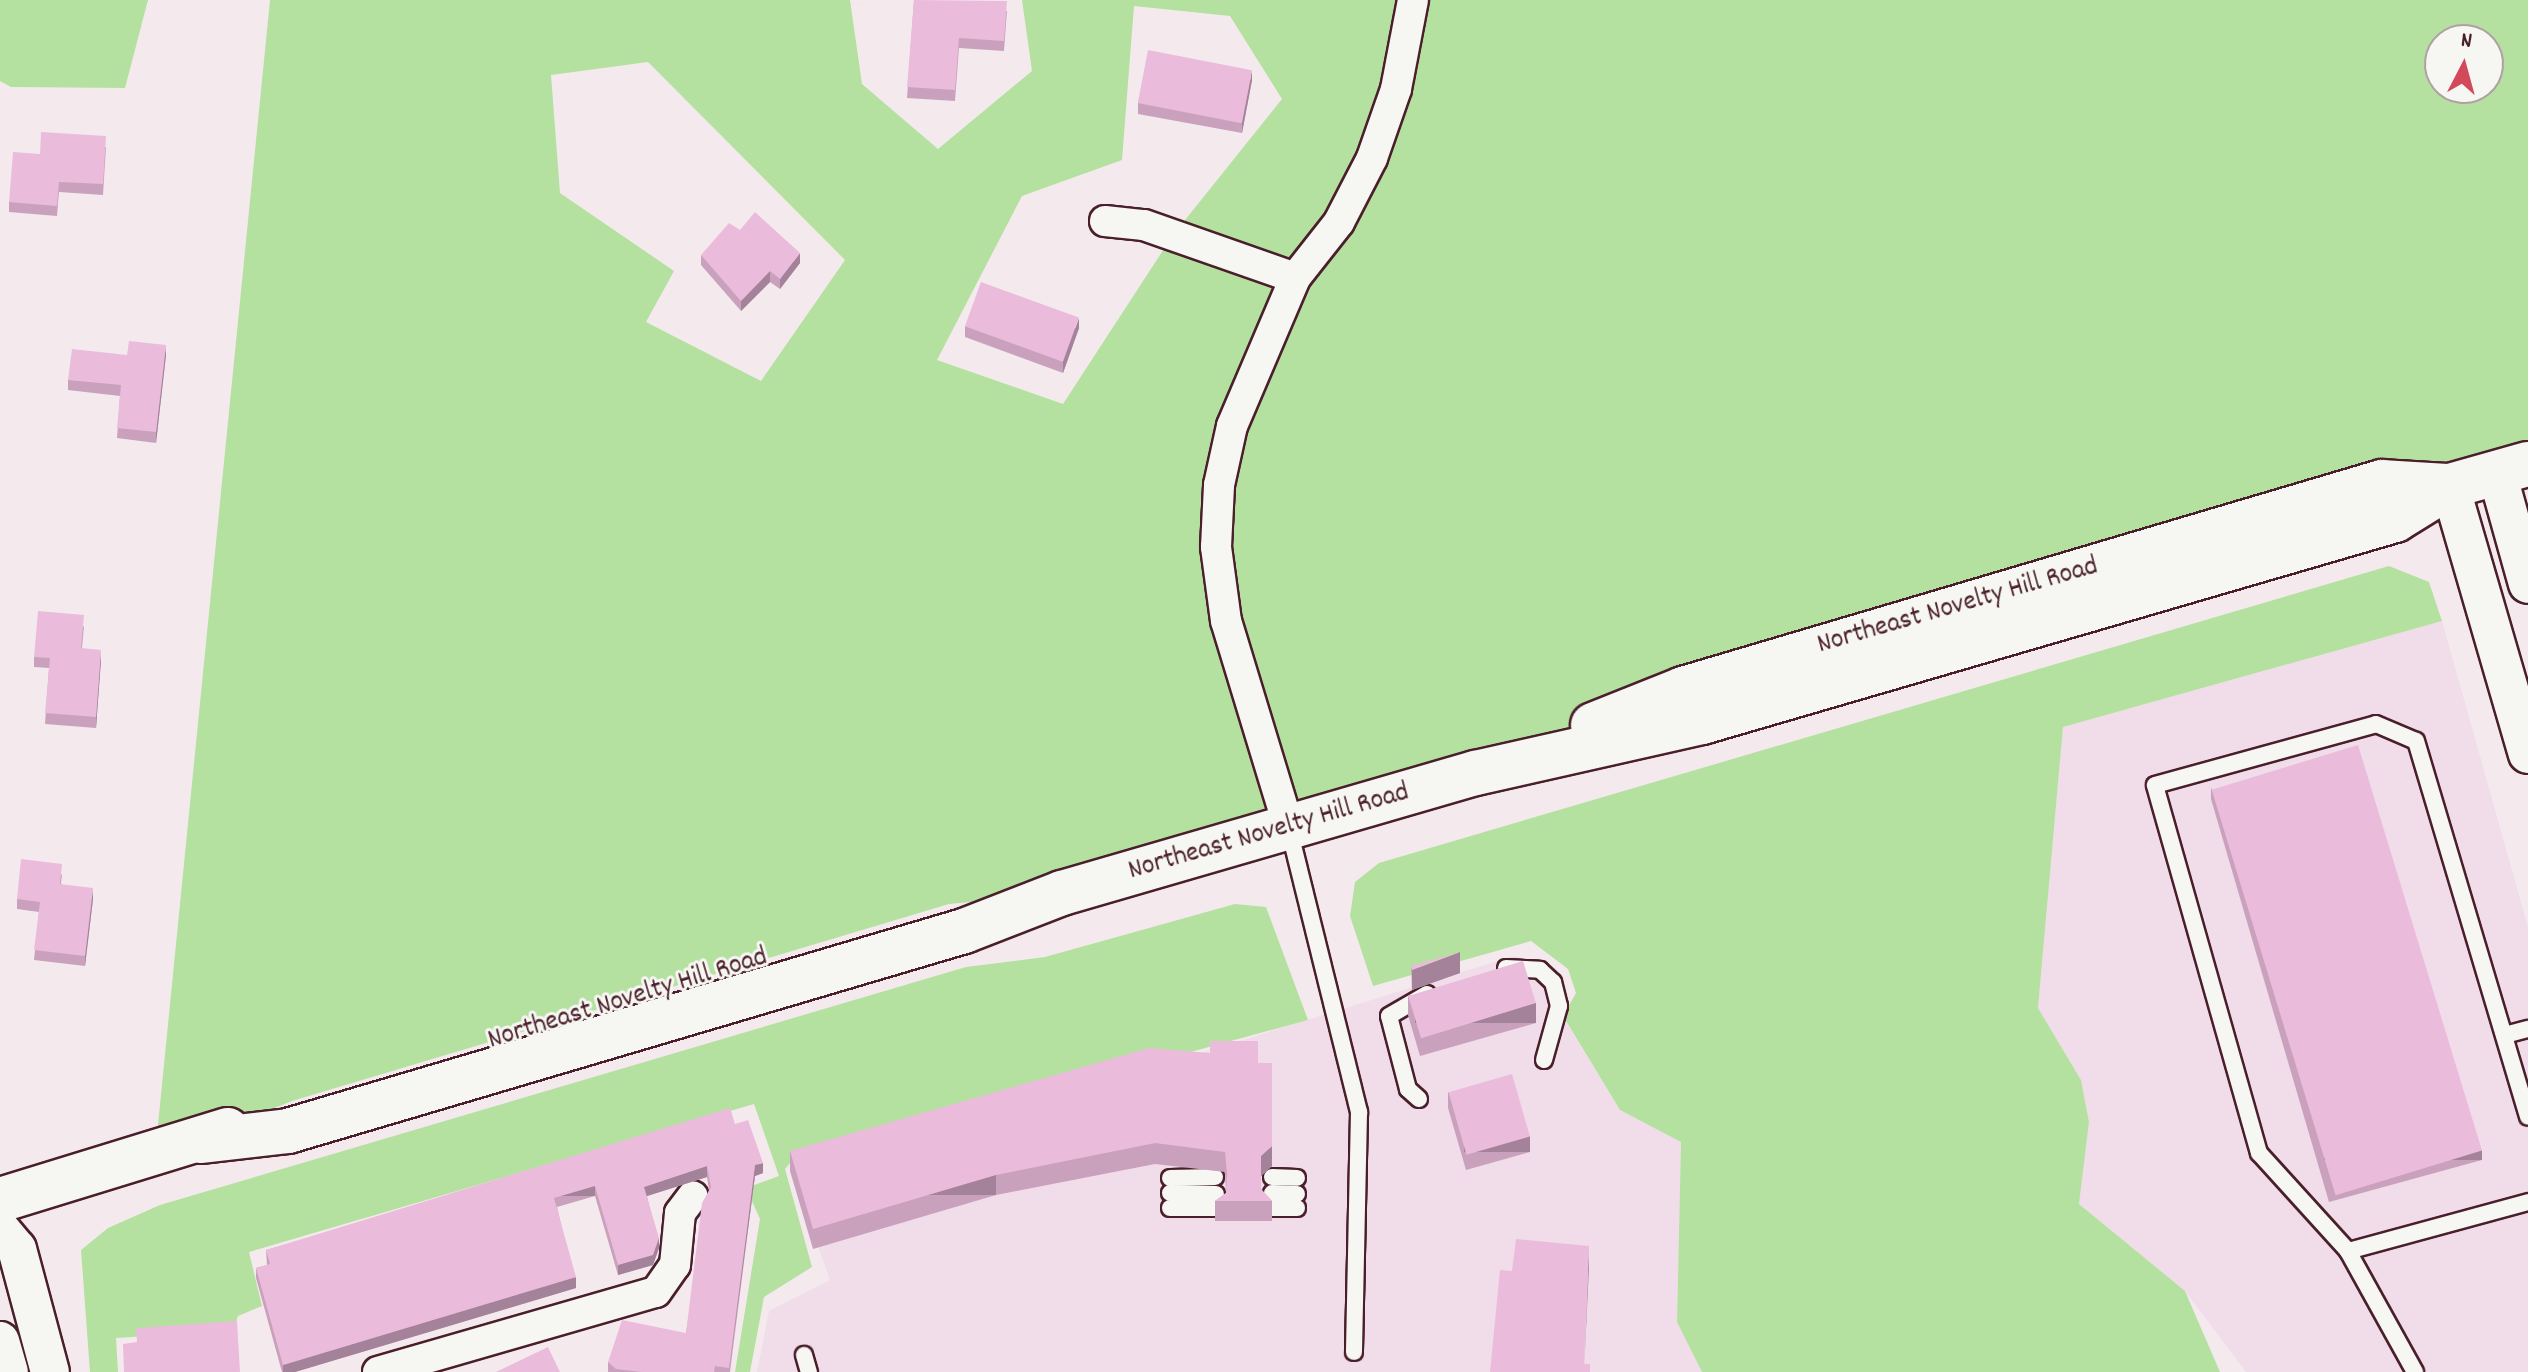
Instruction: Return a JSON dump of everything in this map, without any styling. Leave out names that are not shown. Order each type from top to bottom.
[{"type":"main road","name":"Northeast Novelty Hill Road","points":[[0,1200],[202,1141],[288,1131],[964,931],[1062,893],[1476,773],[1702,722],[2395,520],[2450,486],[2512,469]]},
{"type":"street","points":[[1289,828],[1226,621],[1216,547],[1232,426],[1295,278],[1339,222],[1372,158],[1396,89],[1413,0]]},
{"type":"street","points":[[1105,221],[1144,225],[1295,278]]},
{"type":"street","points":[[2512,469],[2528,584]]},
{"type":"street","points":[[2450,486],[2528,754]]},
{"type":"street","points":[[378,1372],[656,1292],[675,1265],[680,1213],[693,1196]]},
{"type":"street","points":[[0,1229],[17,1249],[50,1372]]},
{"type":"street","points":[[0,1341],[9,1372]]},
{"type":"lane","points":[[2415,1372],[2348,1251],[2259,1153],[2155,785],[2376,724],[2416,741],[2528,1117]]},
{"type":"lane","points":[[1289,828],[1359,1112],[1354,1352]]},
{"type":"lane","points":[[1484,977],[1512,966],[1540,970],[1553,982],[1559,1006],[1544,1060]]},
{"type":"lane","points":[[1419,1099],[1408,1089],[1389,1016],[1402,1002],[1443,990]]},
{"type":"lane","points":[[2505,1035],[2528,1029]]},
{"type":"lane","points":[[1216,1193],[1170,1193],[1216,1193]]},
{"type":"lane","points":[[1297,1193],[1272,1193],[1297,1193]]},
{"type":"lane","points":[[2348,1251],[2528,1202]]},
{"type":"lane","points":[[804,1355],[809,1372]]},
{"type":"shaded area","points":[[2442,621],[2528,927],[2528,1372],[2246,1372],[2185,1291],[2079,1204],[2089,1122],[2081,1080],[2038,1008],[2063,727]]},
{"type":"shaded area","points":[[1513,956],[1553,967],[1562,980],[1563,1017],[1620,1110],[1681,1142],[1677,1321],[1702,1372],[757,1372],[769,1311],[830,1280],[818,1246],[1188,1057]]},
{"type":"green space","points":[[0,0],[148,0],[125,88],[11,87],[0,81]]},
{"type":"green space","points":[[270,0],[850,0],[862,84],[938,149],[1032,71],[1022,0],[2528,0],[2528,464],[1062,893],[949,904],[292,1101],[155,1155]],"holes":[[[1134,6],[1230,16],[1282,99],[1173,235],[1063,404],[937,360],[1022,196],[1122,160]],[[648,62],[845,260],[761,381],[646,322],[674,271],[560,193],[551,75]]]},
{"type":"green space","points":[[2389,566],[2429,582],[2442,621],[2063,727],[2038,1008],[2081,1080],[2089,1122],[2079,1204],[2185,1291],[2220,1372],[1702,1372],[1677,1322],[1681,1142],[1620,1110],[1563,1016],[1576,993],[1568,969],[1531,941],[1373,986],[1350,916],[1355,882],[1379,863]]},
{"type":"green space","points":[[1235,904],[1266,907],[1308,1020],[792,1161],[785,1169],[812,1267],[764,1297],[750,1372],[735,1372],[760,1219],[746,1188],[779,1176],[754,1104],[249,1252],[262,1306],[238,1316],[233,1331],[116,1338],[118,1372],[90,1372],[81,1250],[108,1228],[160,1205],[966,967],[1045,957]]},
{"type":"building","points":[[914,0],[1007,1],[1004,41],[959,38],[955,90],[907,87]]},
{"type":"building","points":[[1148,50],[1252,70],[1242,123],[1138,103]]},
{"type":"building","points":[[41,132],[106,136],[103,184],[59,182],[57,206],[9,202],[13,152],[40,154]]},
{"type":"building","points":[[755,212],[800,253],[780,279],[770,271],[741,301],[701,255],[729,223],[740,230]]},
{"type":"building","points":[[981,282],[1079,318],[1063,362],[965,326]]},
{"type":"building","points":[[129,341],[166,345],[156,432],[117,428],[121,385],[68,380],[72,349],[127,355]]},
{"type":"building","points":[[38,611],[84,615],[81,648],[101,650],[96,717],[45,713],[50,658],[34,657]]},
{"type":"building","points":[[2358,745],[2482,1150],[2336,1195],[2212,790]]},
{"type":"building","points":[[21,859],[62,864],[60,884],[93,888],[85,956],[34,950],[40,902],[17,899]]},
{"type":"building","points":[[1460,952],[1412,970],[1411,966]]},
{"type":"building","points":[[1523,961],[1536,1003],[1421,1038],[1408,996]]},
{"type":"building","points":[[1210,1041],[1258,1041],[1258,1063],[1272,1063],[1272,1146],[1261,1156],[1261,1189],[1272,1201],[1215,1201],[1226,1193],[1225,1152],[1155,1143],[996,1175],[813,1229],[790,1151],[1149,1048],[1210,1053]]},
{"type":"building","points":[[1512,1074],[1530,1136],[1466,1155],[1449,1092]]},
{"type":"building","points":[[730,1108],[735,1124],[748,1120],[763,1163],[755,1165],[729,1368],[715,1366],[714,1372],[642,1372],[616,1369],[608,1362],[622,1320],[686,1333],[702,1203],[711,1187],[707,1166],[644,1187],[659,1238],[653,1255],[618,1265],[595,1186],[554,1198],[576,1277],[283,1365],[256,1268],[270,1264],[266,1250]]},
{"type":"building","points":[[1516,1239],[1589,1246],[1584,1364],[1590,1364],[1590,1372],[1490,1372],[1500,1270],[1512,1271]]},
{"type":"building","points":[[237,1321],[240,1372],[124,1372],[123,1344],[137,1342],[136,1328]]},
{"type":"building","points":[[548,1347],[560,1372],[496,1372]]}]
